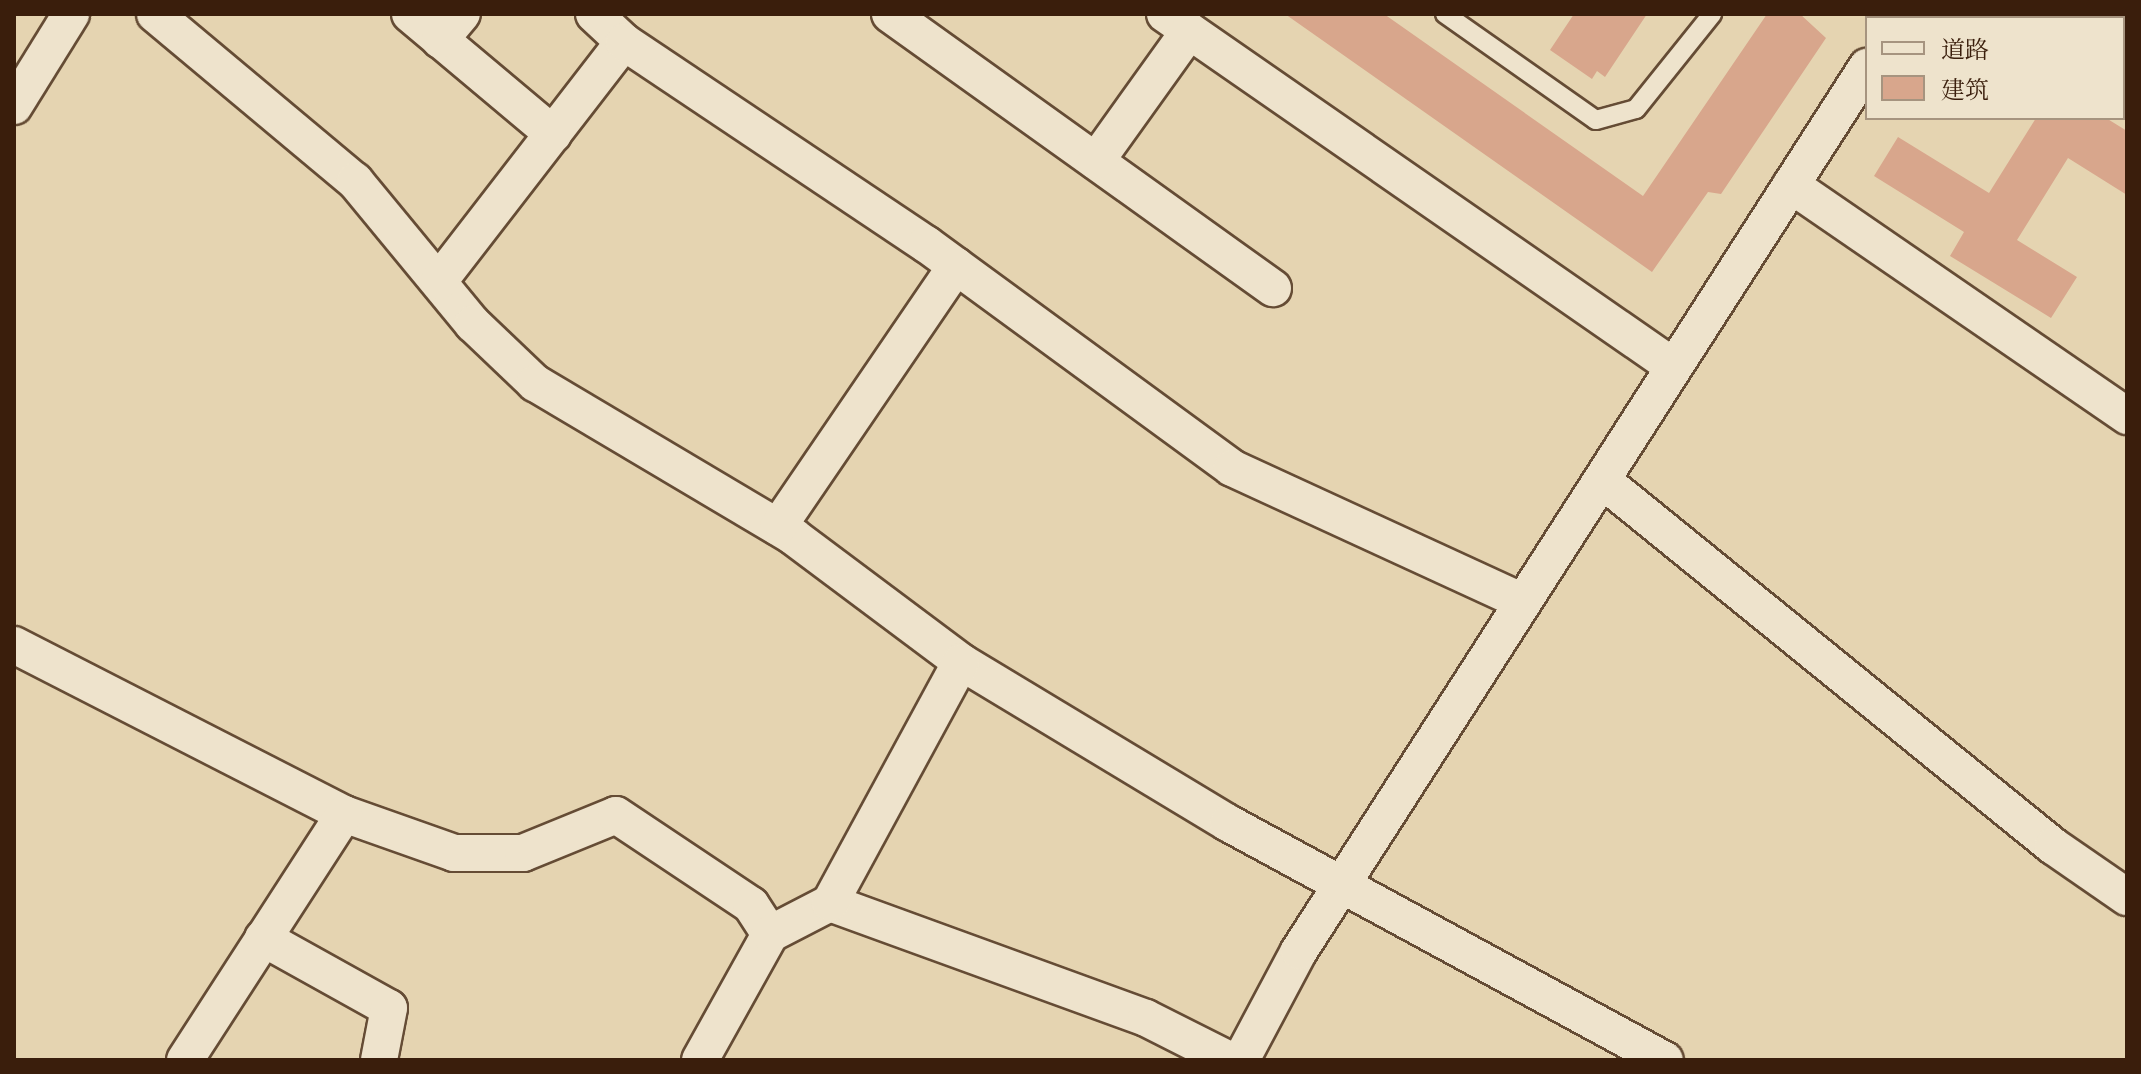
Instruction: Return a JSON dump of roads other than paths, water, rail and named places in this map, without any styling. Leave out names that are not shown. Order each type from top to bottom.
[{"type":"street","points":[[14,106],[71,14]]},
{"type":"street","points":[[155,14],[355,181],[439,281],[535,383],[778,527],[961,662],[1341,885],[1665,1060]]},
{"type":"street","points":[[410,14],[451,27],[553,134]]},
{"type":"street","points":[[594,14],[624,42],[956,266],[1232,468],[1523,602]]},
{"type":"street","points":[[890,14],[1273,288]]},
{"type":"street","points":[[1096,161],[1177,22],[1674,367]]},
{"type":"street","points":[[439,281],[624,42]]},
{"type":"street","points":[[1241,1060],[1341,885],[1865,70]]},
{"type":"street","points":[[1791,185],[2127,416]]},
{"type":"street","points":[[778,527],[956,266]]},
{"type":"street","points":[[1602,480],[2053,846],[2127,897]]},
{"type":"street","points":[[14,645],[344,814],[480,856],[523,853],[616,815],[751,905],[770,934]]},
{"type":"street","points":[[700,1060],[770,934],[830,903],[961,662]]},
{"type":"street","points":[[185,1060],[344,814]]},
{"type":"street","points":[[830,903],[1146,1018],[1229,1060]]},
{"type":"street","points":[[263,938],[389,1008],[379,1060]]},
{"type":"lane","points":[[1445,14],[1596,120],[1636,109],[1712,14]]}]
